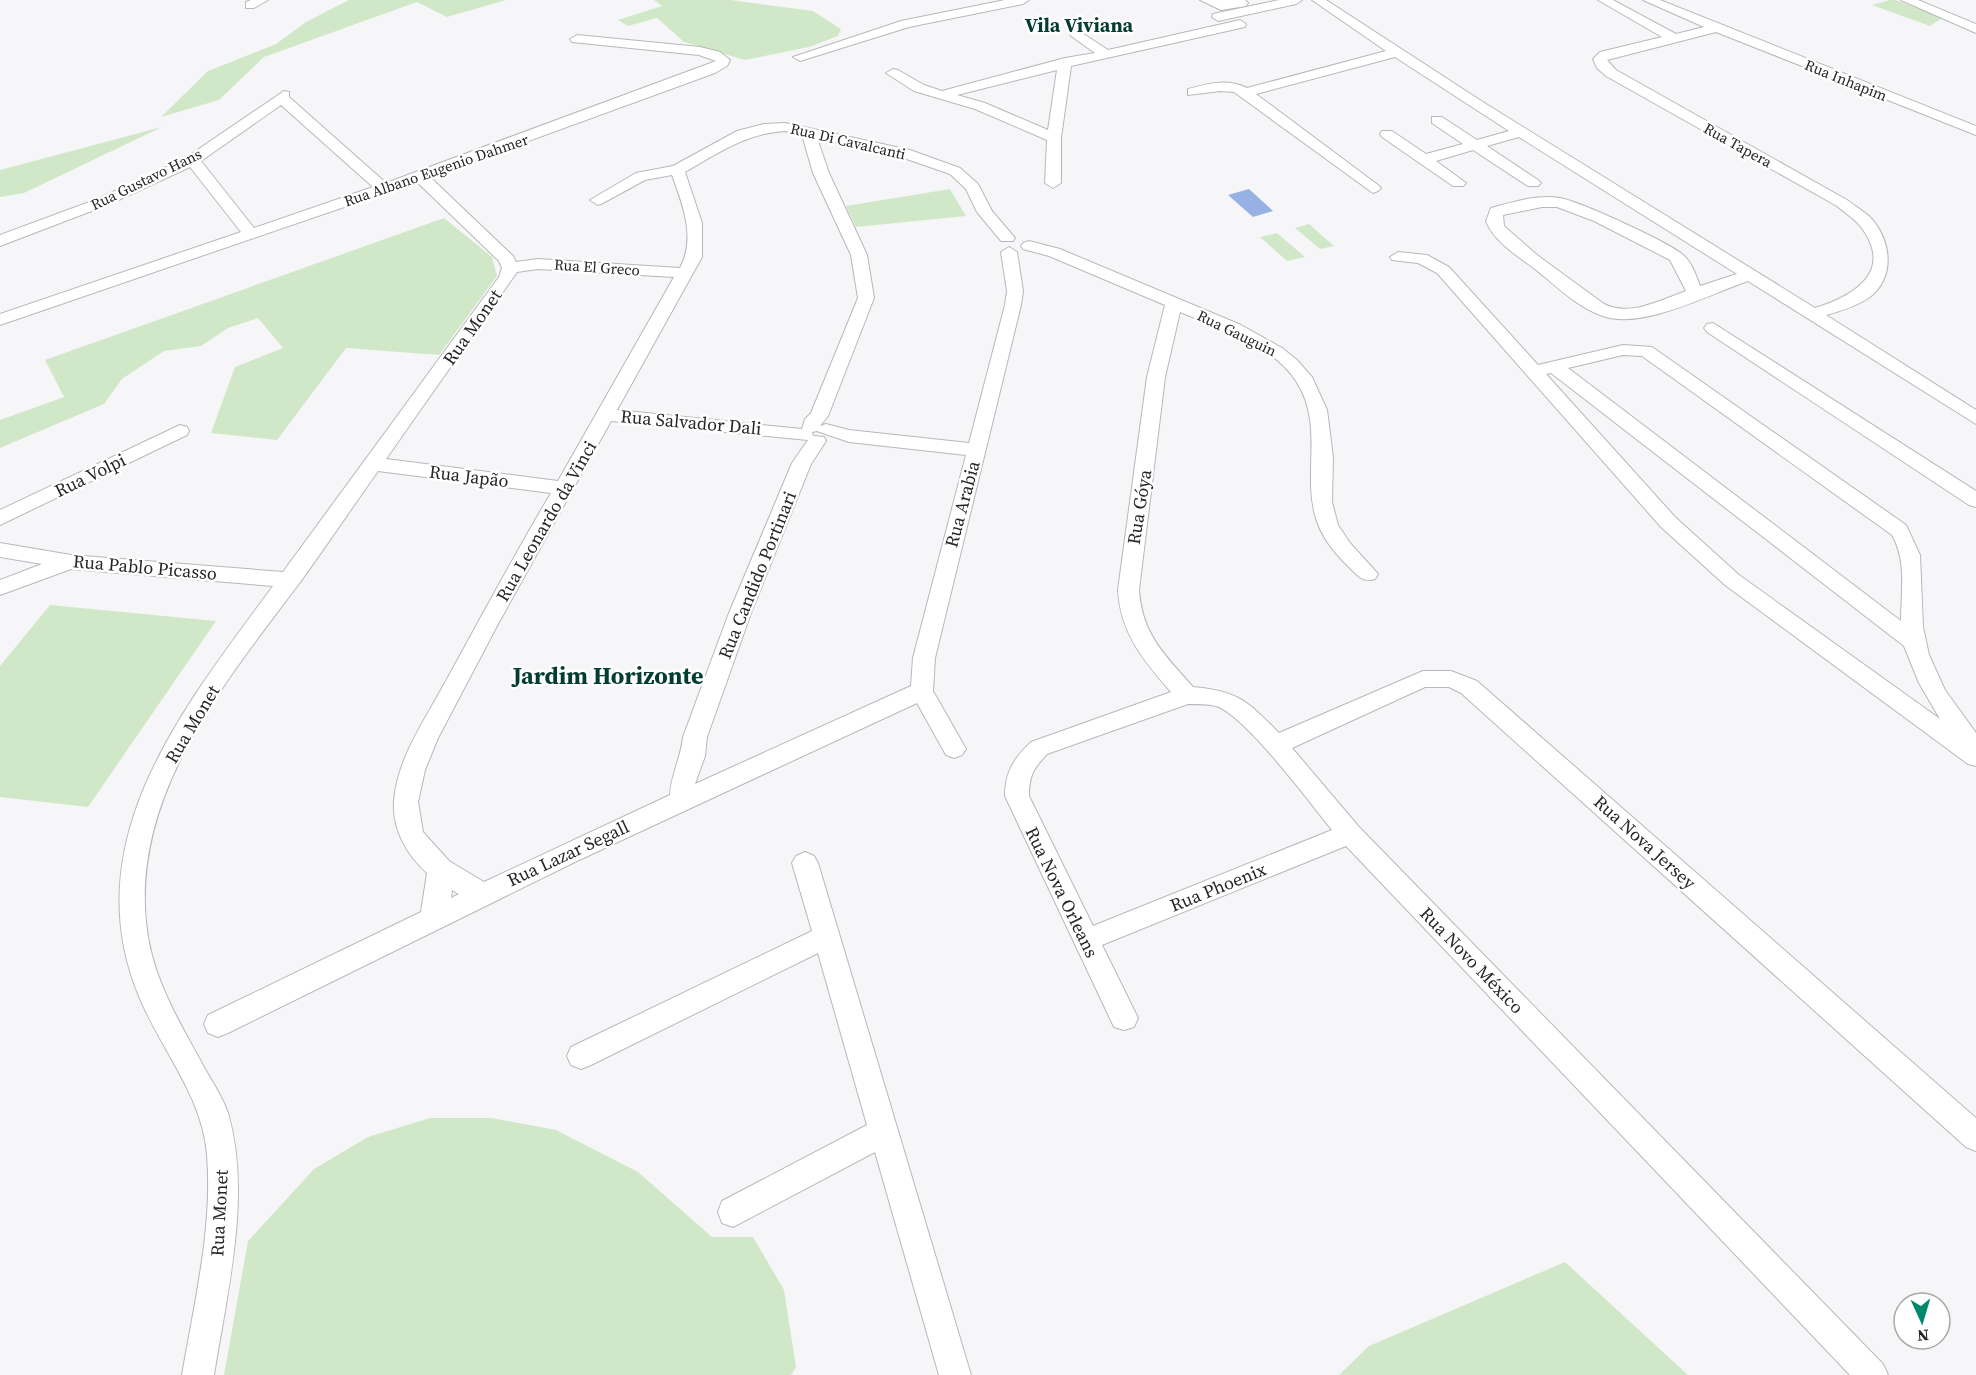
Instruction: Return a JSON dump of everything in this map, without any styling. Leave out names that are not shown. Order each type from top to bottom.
[{"type":"street","points":[[800,57],[906,24],[1023,0]]},
{"type":"street","points":[[1206,0],[1225,6],[1255,0]]},
{"type":"street","points":[[1192,33],[1191,29],[1199,22],[1296,0]]},
{"type":"street","points":[[1318,0],[1396,53],[1815,313],[1976,418]]},
{"type":"street","points":[[1604,0],[1674,38]]},
{"type":"street","name":"Rua Inhapim","points":[[1649,0],[1976,131]]},
{"type":"street","points":[[1907,0],[1976,29]]},
{"type":"street","points":[[943,95],[972,85],[1065,62],[1240,24]]},
{"type":"street","name":"Rua Tapera","points":[[1715,28],[1605,55],[1600,59],[1602,65],[1611,73],[1842,203],[1866,223],[1878,242],[1882,260],[1876,281],[1856,298],[1815,313]]},
{"type":"street","points":[[1076,33],[1104,53]]},
{"type":"street","name":"Rua Albano Eugenio Dahmer","points":[[0,320],[384,189],[710,70],[723,60],[717,54],[696,49],[607,45],[577,39]]},
{"type":"street","points":[[1245,93],[1396,53]]},
{"type":"street","points":[[1053,183],[1054,138],[1065,62]]},
{"type":"street","points":[[893,73],[909,84],[980,106],[1054,138]]},
{"type":"street","points":[[1193,92],[1232,86],[1245,93],[1373,188]]},
{"type":"street","name":"Rua Gustavo Hans","points":[[0,241],[105,201],[192,160],[283,96],[384,189]]},
{"type":"street","points":[[1437,120],[1533,183]]},
{"type":"street","name":"Rua Di Cavalcanti","points":[[598,200],[640,176],[676,170],[749,132],[773,126],[808,130],[905,153],[955,171],[965,179],[1008,245]]},
{"type":"street","name":"Rua Candido Portinari","points":[[682,799],[683,781],[693,756],[695,737],[740,614],[815,431],[866,298],[867,287],[860,255],[827,190],[808,130]]},
{"type":"street","points":[[1423,160],[1521,132]]},
{"type":"street","points":[[1387,134],[1458,183]]},
{"type":"street","points":[[192,160],[251,234]]},
{"type":"street","name":"Rua Leonardo da Vinci","points":[[482,893],[440,870],[422,853],[409,825],[406,802],[411,780],[422,751],[492,613],[607,415],[694,257],[697,230],[692,209],[676,170]]},
{"type":"street","name":"Rua Monet","points":[[198,1375],[216,1264],[222,1199],[222,1154],[213,1112],[155,1003],[142,971],[133,923],[132,888],[138,838],[159,780],[202,701],[487,309],[507,277],[510,268],[507,259],[420,176]]},
{"type":"street","points":[[1695,292],[1684,267],[1676,257],[1600,218],[1550,201],[1507,208],[1495,214],[1495,225],[1509,243],[1607,312],[1627,314],[1644,312],[1751,274]]},
{"type":"street","name":"Rua Gauguin","points":[[1008,245],[1023,252],[1029,246],[1054,252],[1263,342],[1289,362],[1305,381],[1320,412],[1325,516],[1334,537],[1368,574]]},
{"type":"street","name":"Rua Arabia","points":[[922,691],[924,658],[932,619],[1013,305],[1014,291],[1008,245]]},
{"type":"street","points":[[1398,257],[1421,258],[1443,270],[1545,369],[1668,522],[1708,560],[1976,757]]},
{"type":"street","name":"Rua El Greco","points":[[510,268],[538,264],[685,273]]},
{"type":"street","name":"Rua Góya","points":[[1174,304],[1166,326],[1160,357],[1133,547],[1130,591],[1132,616],[1142,638],[1187,695]]},
{"type":"street","points":[[1713,328],[1976,500]]},
{"type":"street","points":[[1545,369],[1623,350],[1646,351],[1899,530],[1909,547],[1914,642],[1941,702],[1976,751]]},
{"type":"street","points":[[1545,369],[1914,642]]},
{"type":"street","name":"Rua Salvador Dali","points":[[607,415],[775,430],[815,431],[976,450]]},
{"type":"street","name":"Rua Volpi","points":[[0,518],[180,431]]},
{"type":"street","name":"Rua Japão","points":[[373,464],[565,488]]},
{"type":"street","name":"Rua Pablo Picasso","points":[[0,550],[70,562],[290,580]]},
{"type":"street","points":[[0,588],[70,562]]},
{"type":"street","name":"Rua Nova Jersey","points":[[1276,746],[1423,679],[1451,679],[1469,687],[1976,1137]]},
{"type":"street","points":[[922,691],[954,749]]},
{"type":"street","name":"Rua Lazar Segall","points":[[218,1024],[433,916],[720,781],[922,691]]},
{"type":"street","name":"Rua Novo México","points":[[1024,763],[1039,748],[1187,695],[1228,701],[1240,709],[1276,746],[1350,834],[1872,1375]]},
{"type":"street","points":[[693,756],[720,781]]},
{"type":"street","name":"Rua Nova Orleans","points":[[1024,763],[1017,778],[1017,796],[1124,1018]]},
{"type":"street","name":"Rua Phoenix","points":[[1086,940],[1350,834]]},
{"type":"street","points":[[805,863],[955,1375]]},
{"type":"street","points":[[433,916],[439,893],[440,870]]},
{"type":"street","points":[[581,1056],[827,936]]},
{"type":"street","points":[[733,1212],[884,1132]]},
{"type":"green space","points":[[349,0],[506,0],[447,17],[417,2],[264,57],[219,100],[161,117],[208,71],[276,44],[306,22]]},
{"type":"green space","points":[[654,0],[731,0],[813,11],[841,29],[838,36],[809,47],[745,60],[684,42],[657,18],[628,26],[618,20],[662,6]]},
{"type":"green space","points":[[1896,0],[1942,18],[1930,26],[1872,5]]},
{"type":"green space","points":[[162,127],[24,193],[0,197],[0,170]]},
{"type":"green space","points":[[950,189],[966,216],[856,227],[846,206]]},
{"type":"green space","points":[[444,218],[492,257],[497,276],[439,355],[346,348],[277,440],[211,433],[235,367],[283,348],[258,318],[228,328],[201,346],[164,351],[122,379],[104,404],[0,448],[0,420],[64,397],[45,360]]},
{"type":"green space","points":[[1309,224],[1334,246],[1320,249],[1295,228]]},
{"type":"green space","points":[[1277,233],[1305,257],[1287,261],[1260,237]]},
{"type":"green space","points":[[50,605],[216,621],[88,807],[0,797],[0,666]]},
{"type":"green space","points":[[430,1118],[492,1118],[556,1130],[638,1172],[712,1237],[753,1237],[784,1290],[796,1367],[791,1375],[224,1375],[248,1241],[314,1169],[368,1137]]},
{"type":"green space","points":[[1565,1262],[1688,1375],[1339,1375],[1369,1346]]},
{"type":"water","points":[[1249,189],[1273,211],[1253,217],[1228,195]]},
{"type":"district","name":"Vila Viviana","points":[[1079,25]]},
{"type":"district","name":"Jardim Horizonte","points":[[608,675]]}]
